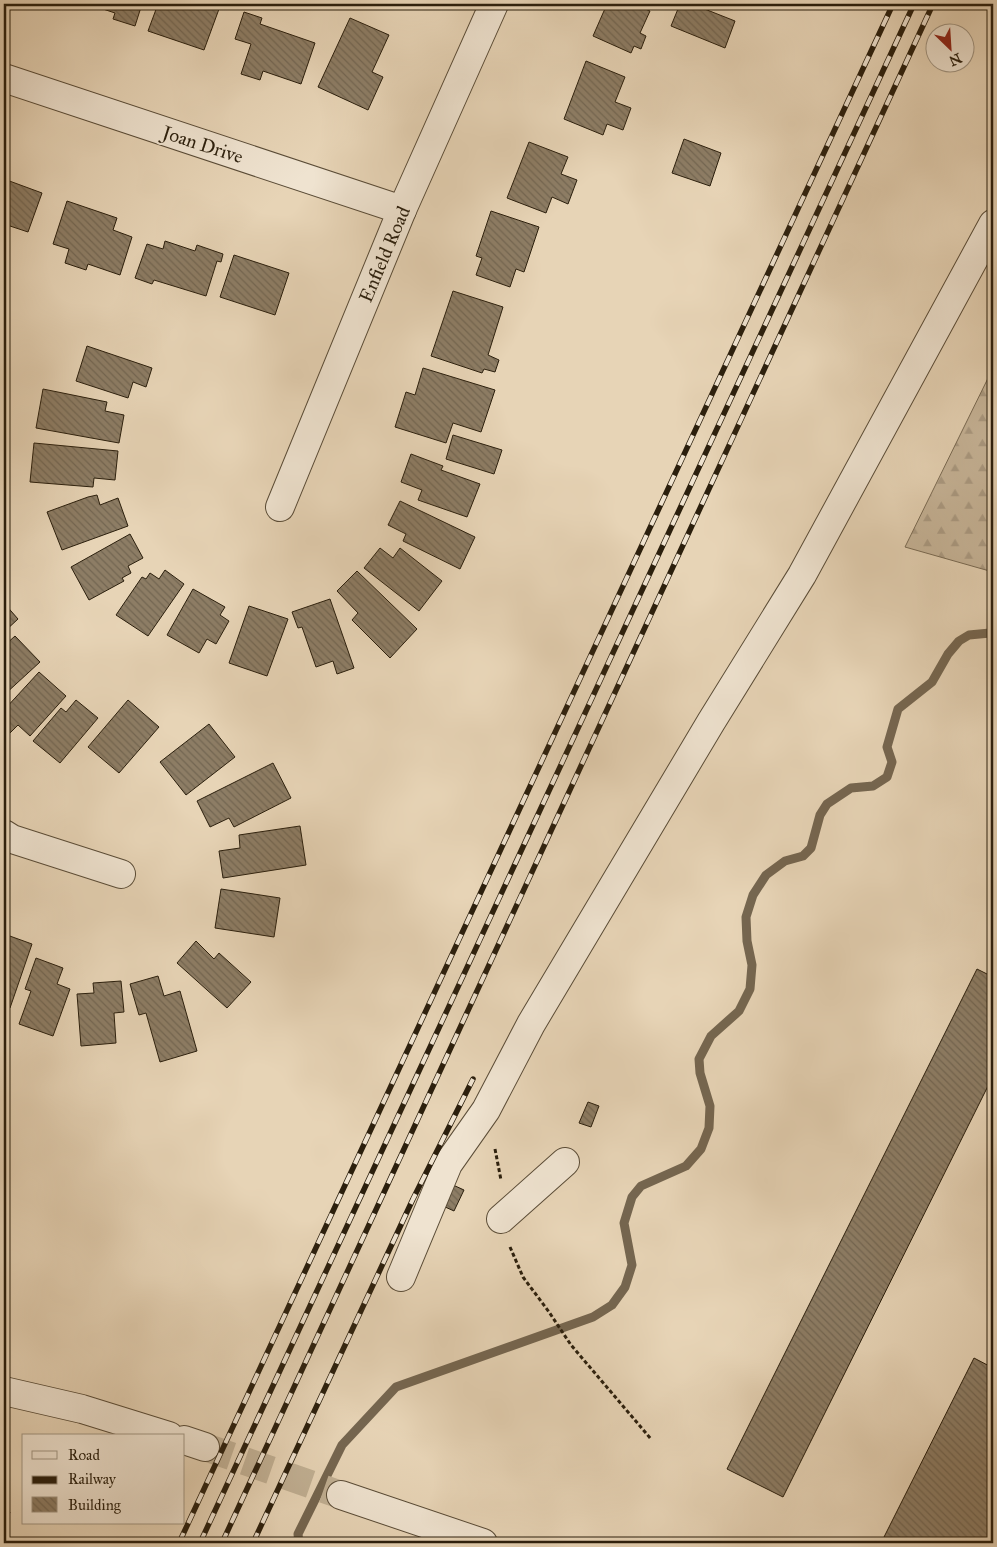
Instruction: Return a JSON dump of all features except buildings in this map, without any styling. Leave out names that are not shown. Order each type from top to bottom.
[{"type":"street","name":"Enfield Road","points":[[280,507],[402,210],[494,4]]},
{"type":"street","name":"Joan Drive","points":[[4,78],[402,210]]},
{"type":"street","points":[[401,1277],[448,1164],[486,1110],[531,1024],[706,731],[802,575],[993,224]]},
{"type":"street","points":[[4,834],[12,839],[121,874]]},
{"type":"street","points":[[500,1219],[565,1162]]},
{"type":"street","points":[[4,1391],[82,1409],[163,1434]]},
{"type":"street","points":[[342,1494],[483,1543]]},
{"type":"path","points":[[486,1110],[501,1176],[501,1227],[523,1277],[572,1345],[651,1439]]},
{"type":"green space","points":[[993,368],[993,572],[905,547]]},
{"type":"waterway","points":[[299,1543],[298,1534],[342,1445],[396,1387],[593,1317],[612,1305],[625,1287],[632,1265],[624,1223],[632,1197],[641,1186],[686,1166],[701,1149],[709,1128],[710,1106],[700,1073],[699,1059],[711,1036],[739,1011],[750,989],[752,965],[747,941],[746,917],[753,895],[766,875],[785,861],[803,856],[811,848],[820,815],[827,804],[851,788],[873,786],[887,777],[892,762],[887,747],[898,709],[932,682],[948,654],[959,641],[969,635],[990,633],[993,635]]},
{"type":"tunnel","points":[[205,1447],[341,1495]]},
{"type":"railway","points":[[179,1543],[893,4]]},
{"type":"railway","points":[[200,1543],[914,4]]},
{"type":"railway","points":[[222,1543],[933,4]]},
{"type":"railway","points":[[253,1543],[413,1199],[473,1079]]}]
